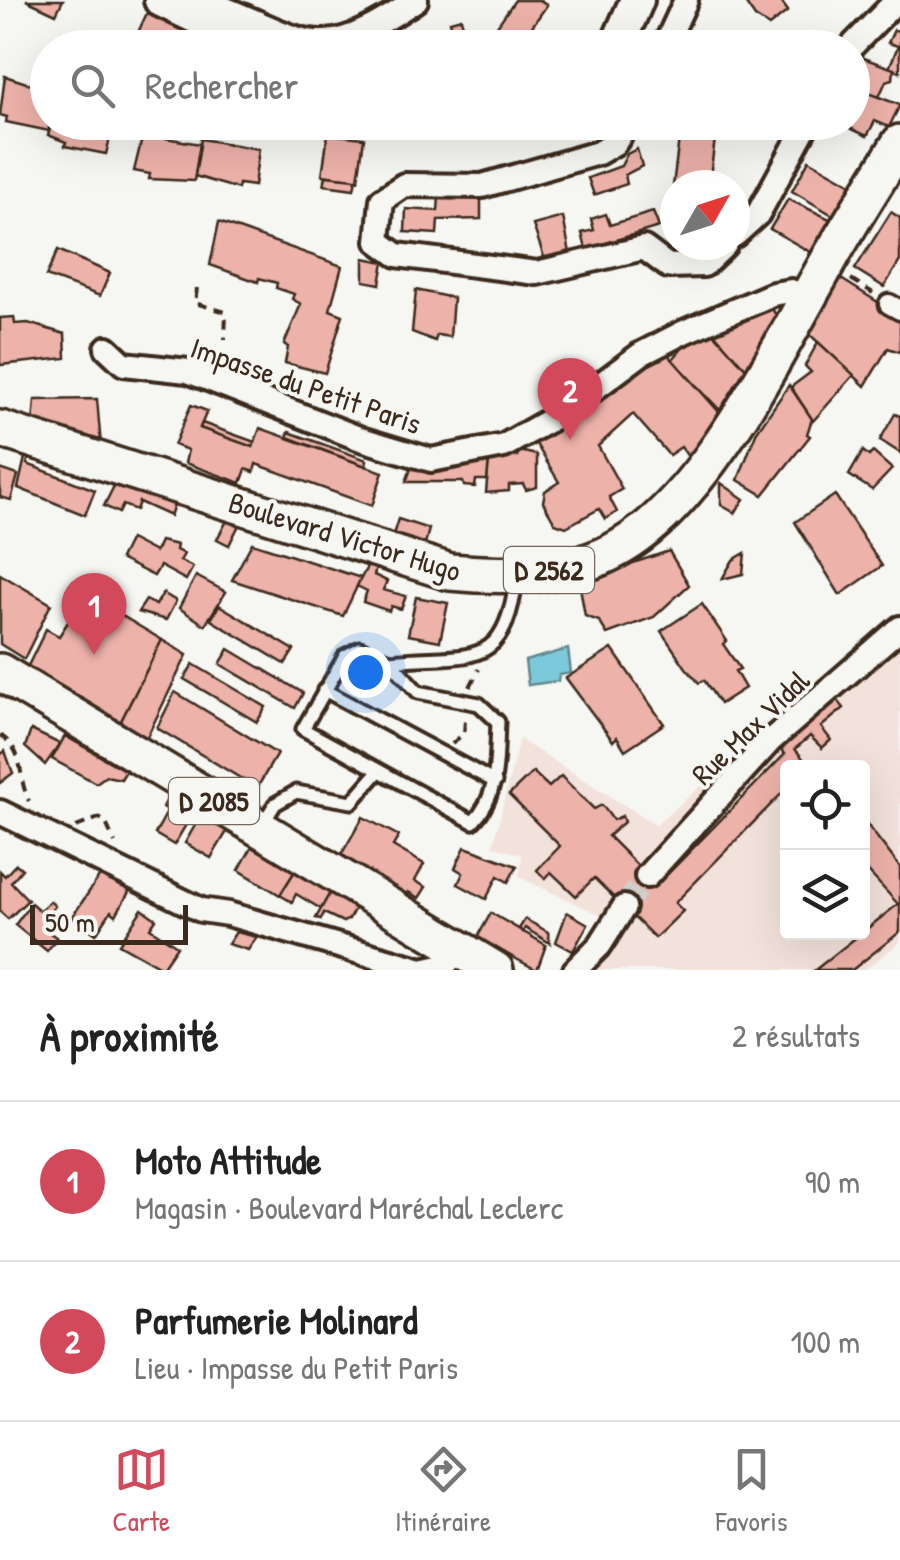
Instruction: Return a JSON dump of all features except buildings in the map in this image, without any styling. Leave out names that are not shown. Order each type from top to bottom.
[{"type":"main road","points":[[161,0],[227,30]]},
{"type":"main road","points":[[624,30],[637,0]]},
{"type":"main road","name":"Boulevard Victor Hugo","points":[[0,429],[450,572],[517,576],[588,561],[619,549],[653,526],[713,454],[900,143]]},
{"type":"main road","name":"D 2085","points":[[0,672],[493,969]]},
{"type":"street","points":[[371,30],[416,0]]},
{"type":"street","points":[[672,30],[686,0]]},
{"type":"street","points":[[868,30],[897,0]]},
{"type":"street","points":[[194,13],[200,2],[208,2],[274,30]]},
{"type":"street","points":[[616,140],[598,153],[482,186],[404,185],[382,200],[378,241],[398,255],[536,273],[644,248],[668,266],[704,265],[709,260]]},
{"type":"street","points":[[750,222],[798,140]]},
{"type":"street","name":"Impasse du Petit Paris","points":[[106,348],[124,364],[188,371],[361,439],[430,460],[504,446],[562,413],[641,354],[684,332],[773,294],[791,291],[808,298]]},
{"type":"street","name":"Rue Max Vidal","points":[[647,876],[770,741],[900,628]]},
{"type":"street","points":[[0,812],[200,910],[228,914],[422,970],[445,966],[459,948]]},
{"type":"street","points":[[574,970],[600,944],[624,908]]},
{"type":"lane","points":[[390,661],[475,654],[490,648],[503,636],[511,618],[517,576]]},
{"type":"lane","points":[[360,648],[390,661],[418,692],[467,700],[491,712],[498,722],[495,782],[483,812],[472,822],[303,729],[345,656],[360,648]]},
{"type":"lane","points":[[324,690],[495,782]]},
{"type":"lane","points":[[260,828],[275,804],[296,792],[352,802],[378,772]]},
{"type":"path","points":[[826,263],[895,307]]},
{"type":"path","points":[[197,288],[195,302],[226,312],[224,340]]},
{"type":"path","points":[[456,738],[466,728],[462,712]]},
{"type":"path","points":[[0,734],[20,756],[21,786],[30,805]]},
{"type":"path","points":[[73,828],[98,818],[105,821],[118,850]]},
{"type":"shaded area","points":[[900,612],[900,942],[864,970],[565,970],[607,918],[519,877],[522,855],[493,846],[519,739],[656,825]]},
{"type":"water","points":[[568,649],[571,673],[559,675],[558,681],[528,685],[525,661]]},
{"type":"tunnel","points":[[624,907],[647,876]]},
{"type":"place","name":"Parfumerie Molinard","points":[[570,440]]},
{"type":"place","name":"Moto Attitude","points":[[94,655]]}]
